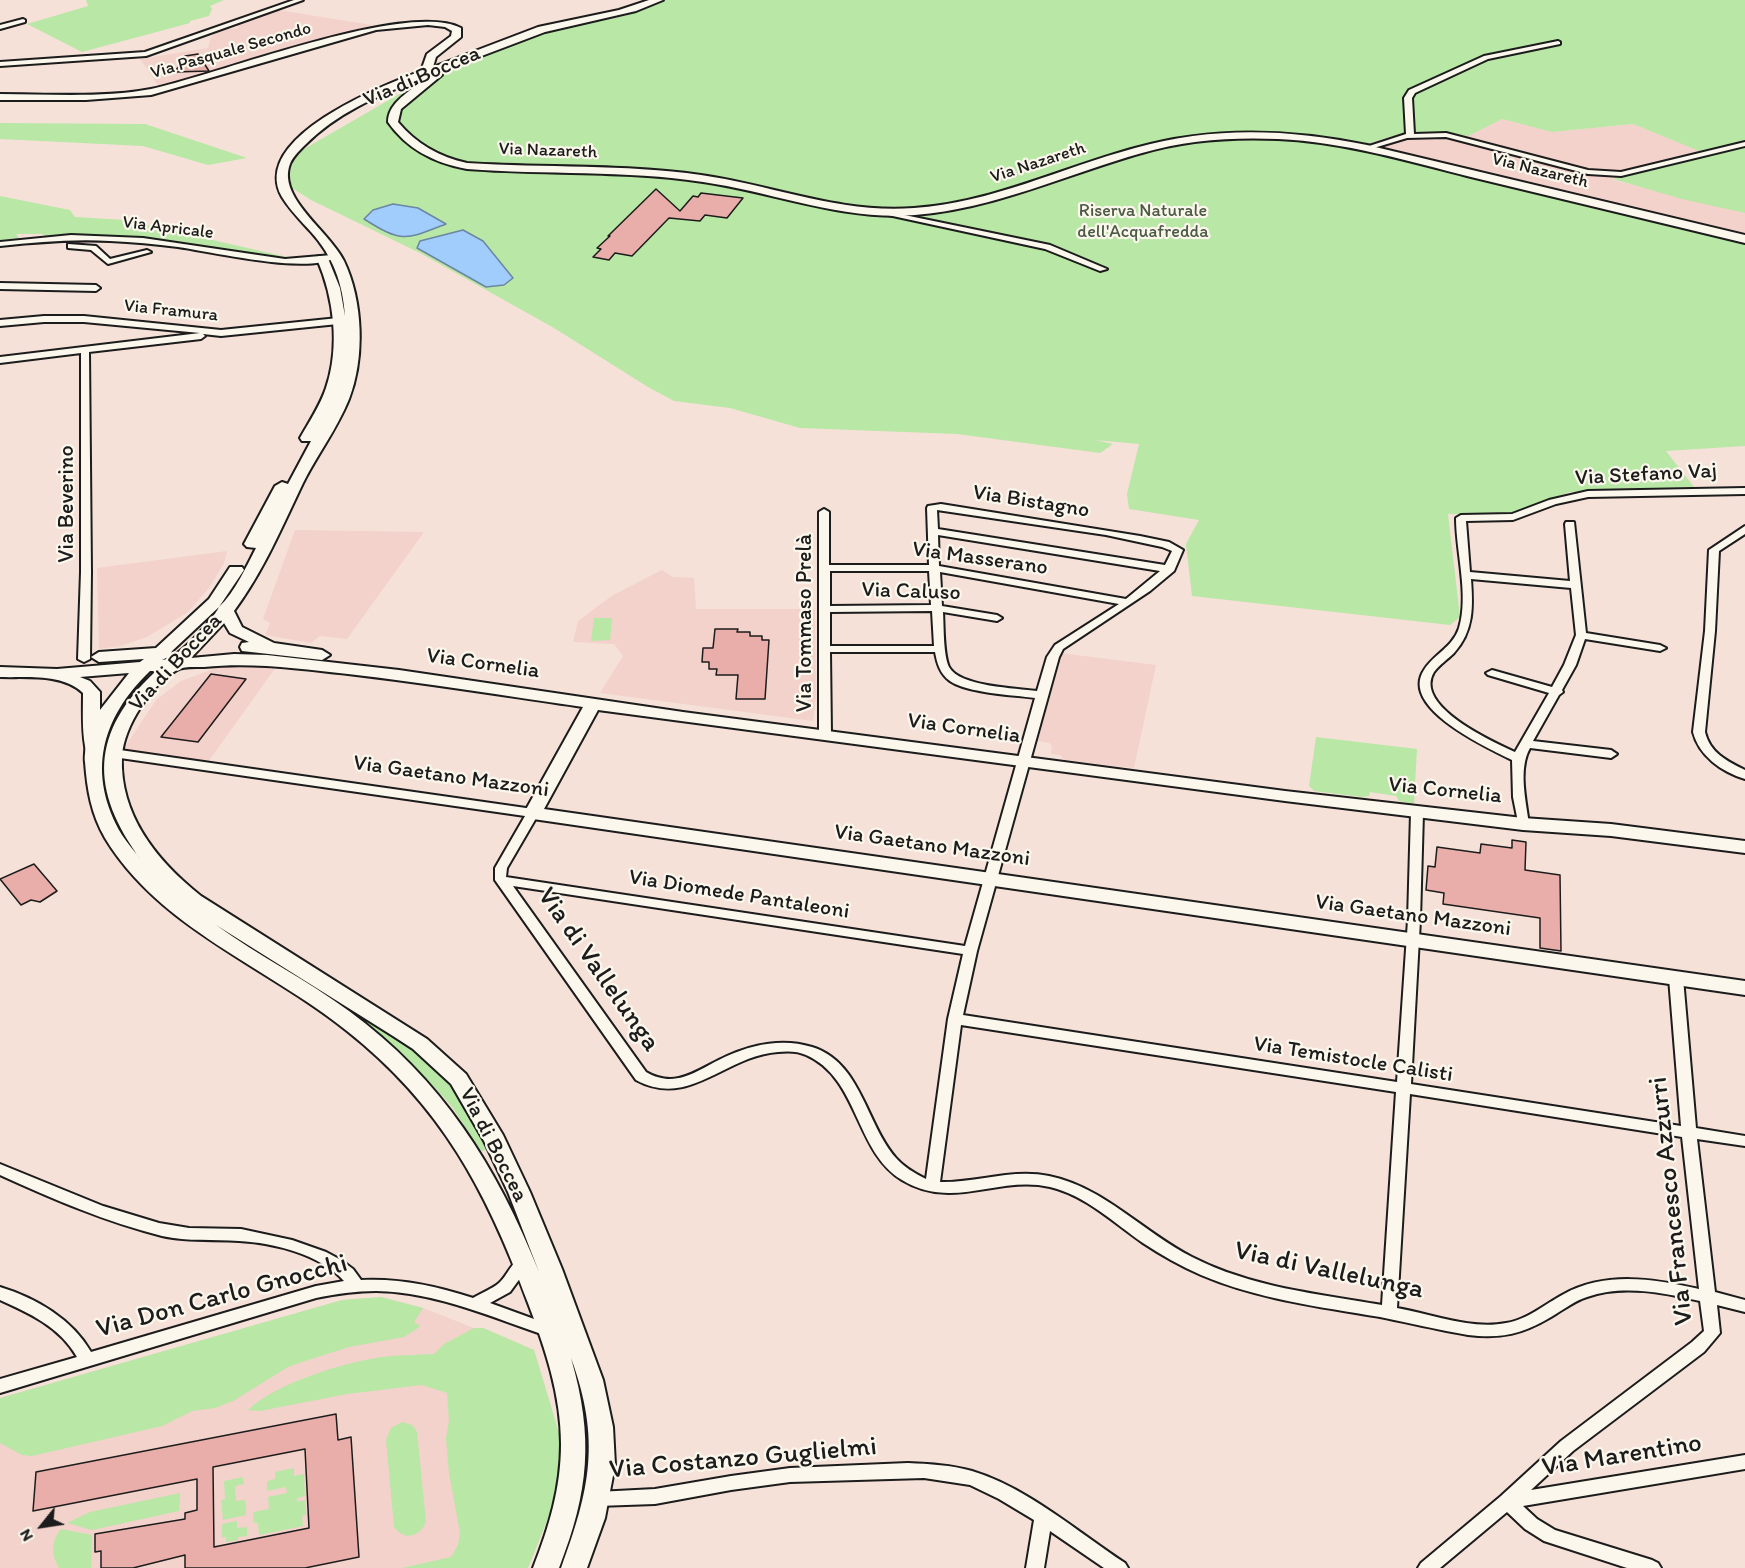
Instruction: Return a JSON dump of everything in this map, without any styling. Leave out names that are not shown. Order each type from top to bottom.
[{"type":"main road","name":"Via di Boccea","points":[[574,1568],[586,1539],[597,1499],[603,1450],[601,1426],[591,1380],[524,1262],[505,1213],[469,1149],[434,1102],[407,1073],[342,1017],[191,917],[163,894],[136,867],[112,833],[99,804],[93,779],[103,752],[139,698],[189,650],[280,520],[307,462],[345,393],[351,351],[351,312],[346,284],[330,257],[322,236],[287,196],[282,167],[296,147],[315,130],[398,82],[468,51],[532,27],[613,8],[626,0]]},
{"type":"main road","name":"Via di Boccea","points":[[546,1568],[557,1544],[567,1510],[576,1459],[561,1328],[519,1192],[473,1100],[459,1079],[420,1044],[214,914],[173,883],[153,861],[125,821],[103,752],[99,729],[110,709],[144,666],[219,607],[332,392],[338,361],[338,321],[330,257],[274,195],[270,174],[275,159],[298,135],[323,116],[391,79],[450,64],[535,31],[568,22],[622,13],[658,0]]},
{"type":"main road","name":"Via Pasquale Secondo","points":[[0,98],[95,97],[157,91],[363,30],[395,24],[424,22],[447,24],[457,30],[454,39],[458,45],[468,51]]},
{"type":"main road","points":[[427,69],[433,54],[454,39]]},
{"type":"main road","name":"Via Nazareth","points":[[450,64],[397,106],[393,114],[393,122],[427,152],[451,163],[479,167],[637,172],[692,177],[846,208],[888,213],[924,211],[971,203],[1140,150],[1185,141],[1290,135],[1367,148],[1745,239]]},
{"type":"main road","name":"Via Nazareth","points":[[420,88],[427,69]]},
{"type":"main road","points":[[398,82],[416,82],[420,88]]},
{"type":"main road","points":[[0,661],[36,663],[84,659],[146,644],[219,607],[236,630],[276,648]]},
{"type":"main road","name":"Via Cornelia","points":[[84,659],[189,650],[276,648],[343,659],[399,675]]},
{"type":"main road","points":[[139,698],[183,675],[227,660]]},
{"type":"main road","name":"Via Cornelia","points":[[57,674],[227,660],[267,660],[399,675],[593,704],[1417,813],[1611,830],[1745,847]]},
{"type":"main road","points":[[0,672],[57,674],[84,686],[91,692],[93,707],[90,724],[103,752]]},
{"type":"main road","points":[[533,813],[593,704]]},
{"type":"main road","name":"Via Gaetano Mazzoni","points":[[533,813],[1745,988]]},
{"type":"street","points":[[0,64],[146,54],[300,0]]},
{"type":"street","points":[[0,27],[23,21]]},
{"type":"street","points":[[1410,136],[1408,96],[1413,91],[1486,57],[1558,43]]},
{"type":"street","points":[[1367,148],[1410,136],[1429,134],[1454,136],[1588,172],[1612,175],[1745,144]]},
{"type":"street","points":[[888,213],[1047,247],[1103,269]]},
{"type":"street","name":"Via Apricale","points":[[4,244],[37,239],[126,238],[285,261],[330,257]]},
{"type":"street","name":"Via Apricale","points":[[4,244],[18,248],[86,246],[93,248],[108,262],[147,252]]},
{"type":"street","points":[[0,286],[96,288]]},
{"type":"street","name":"Via Framura","points":[[0,323],[72,319],[220,333],[338,321]]},
{"type":"street","points":[[0,360],[220,333]]},
{"type":"street","name":"Via Beverino","points":[[84,659],[86,350]]},
{"type":"street","name":"Via Stefano Vaj","points":[[1518,758],[1451,722],[1436,707],[1427,689],[1428,672],[1457,642],[1463,632],[1467,597],[1460,519],[1463,517],[1513,517],[1553,502],[1588,494],[1745,491]]},
{"type":"street","name":"Via Bistagno","points":[[1041,695],[980,687],[961,682],[952,677],[944,668],[939,648],[933,568],[932,509],[939,507],[1173,546],[1178,553],[1170,569]]},
{"type":"street","name":"Via Tommaso Prelà","points":[[824,512],[825,734]]},
{"type":"street","points":[[1523,824],[1519,797],[1518,758],[1557,692],[1581,635],[1570,524]]},
{"type":"street","points":[[1745,529],[1714,550],[1710,631],[1699,732],[1702,746],[1709,753],[1745,775]]},
{"type":"street","points":[[933,531],[1170,569]]},
{"type":"street","name":"Via Masserano","points":[[825,568],[933,568],[1128,602]]},
{"type":"street","points":[[932,1187],[955,1019],[970,951],[1053,657],[1059,647],[1128,602],[1170,569]]},
{"type":"street","points":[[1464,575],[1576,585]]},
{"type":"street","name":"Via Caluso","points":[[824,609],[937,608],[997,618]]},
{"type":"street","points":[[1581,635],[1660,648]]},
{"type":"street","points":[[824,649],[939,648]]},
{"type":"street","points":[[1492,673],[1557,692]]},
{"type":"street","points":[[1526,744],[1611,754]]},
{"type":"street","name":"Via Gaetano Mazzoni","points":[[103,752],[533,813]]},
{"type":"street","points":[[501,880],[501,868],[533,813]]},
{"type":"street","points":[[1389,1313],[1412,941],[1417,813]]},
{"type":"street","name":"Via Diomede Pantaleoni","points":[[501,880],[970,951]]},
{"type":"street","name":"Via di Vallelunga","points":[[501,880],[623,1053],[645,1079],[656,1084],[674,1085],[693,1079],[731,1059],[753,1052],[779,1047],[810,1051],[829,1062],[842,1077],[887,1158],[906,1175],[932,1187],[955,1190],[1015,1180],[1052,1182],[1089,1198],[1178,1258],[1212,1273],[1277,1292],[1472,1328],[1503,1330],[1519,1325],[1573,1296],[1600,1286],[1627,1285],[1706,1296],[1745,1306]]},
{"type":"street","name":"Via Francesco Azzurri","points":[[1507,1501],[1567,1446],[1710,1337],[1712,1330],[1706,1296],[1689,1133],[1676,978]]},
{"type":"street","name":"Via Temistocle Calisti","points":[[955,1019],[1745,1141]]},
{"type":"street","points":[[0,1169],[96,1209],[159,1230],[189,1235],[242,1235],[300,1249],[350,1274],[356,1284]]},
{"type":"street","points":[[474,1305],[504,1288],[524,1262]]},
{"type":"street","name":"Via Don Carlo Gnocchi","points":[[0,1386],[316,1292],[356,1284],[411,1288],[561,1328]]},
{"type":"street","name":"Via Don Carlo Gnocchi","points":[[0,1293],[38,1311],[68,1332],[76,1339],[88,1360]]},
{"type":"street","name":"Via Marentino","points":[[1507,1501],[1745,1462]]},
{"type":"street","name":"Via Costanzo Guglielmi","points":[[597,1499],[620,1501],[648,1499],[748,1480],[810,1473],[928,1470],[953,1473],[976,1480],[1010,1496],[1119,1568]]},
{"type":"street","points":[[1427,1568],[1507,1501],[1531,1524],[1551,1536],[1652,1568]]},
{"type":"street","points":[[1035,1568],[1043,1518]]},
{"type":"shaded area","points":[[278,10],[372,25],[242,64],[237,63],[219,68],[221,70],[160,88],[140,59],[208,48],[211,37],[220,30],[239,28],[236,25]]},
{"type":"shaded area","points":[[1407,26],[1486,57],[1412,92],[1408,96],[1409,109],[1400,115],[1328,93],[1319,108],[1327,117],[1318,138],[1367,148],[1358,153],[1289,159],[1261,167],[1224,170],[1172,142],[1188,140],[1178,135],[1163,112],[1187,111],[1156,91],[1200,88],[1292,61],[1309,68],[1324,68],[1319,56]]},
{"type":"shaded area","points":[[1502,119],[1552,132],[1633,124],[1710,155],[1621,174],[1613,180],[1745,213],[1745,239],[1367,148],[1389,140],[1417,135],[1438,134],[1462,138]]},
{"type":"shaded area","points":[[295,530],[424,532],[347,639],[320,636],[311,643],[265,635],[270,623],[263,619]]},
{"type":"shaded area","points":[[227,551],[224,563],[209,588],[188,612],[147,637],[120,646],[99,649],[97,568]]},
{"type":"shaded area","points":[[662,570],[673,577],[694,578],[696,609],[815,609],[816,696],[813,721],[600,693],[623,656],[614,644],[573,642],[578,621],[613,595]]},
{"type":"shaded area","points":[[1060,653],[1156,665],[1134,768],[1064,760],[1060,755],[1051,754],[1052,746],[1049,743],[1038,741]]},
{"type":"shaded area","points":[[237,664],[276,667],[208,762],[123,750],[156,700],[181,681],[216,668]]},
{"type":"shaded area","points":[[381,1297],[423,1308],[474,1328],[483,1328],[534,1350],[559,1433],[560,1488],[528,1568],[0,1568],[0,1398],[342,1300]]},
{"type":"green space","points":[[86,0],[224,0],[210,6],[212,9],[209,16],[190,21],[190,23],[82,52],[27,24],[88,6]]},
{"type":"green space","name":"Riserva Naturale dell'Acquafredda","points":[[663,0],[1745,0],[1745,213],[1682,199],[1613,179],[1709,155],[1633,124],[1552,132],[1502,119],[1468,136],[1418,132],[1389,137],[1358,147],[1745,240],[1745,446],[1666,451],[1694,487],[1570,492],[1509,515],[1448,514],[1460,617],[1450,625],[1192,596],[1186,544],[1199,520],[1129,509],[1127,494],[1139,444],[1095,440],[1113,444],[1100,453],[957,434],[800,428],[730,408],[674,401],[554,328],[420,253],[311,200],[292,188],[291,167],[304,149],[415,85],[537,34],[628,15]]},
{"type":"green space","points":[[0,123],[145,124],[247,158],[208,165],[143,146],[0,139]]},
{"type":"green space","points":[[0,196],[70,210],[75,217],[125,220],[287,257],[309,258],[293,259],[138,238],[45,237],[43,234],[16,234],[19,238],[0,240]]},
{"type":"green space","points":[[594,618],[612,618],[610,640],[591,641]]},
{"type":"green space","points":[[1316,737],[1417,749],[1414,804],[1399,801],[1396,796],[1370,792],[1369,796],[1362,797],[1314,791],[1309,786]]},
{"type":"green space","points":[[325,994],[394,1036],[440,1074],[458,1097],[487,1150],[481,1151],[452,1107],[394,1048]]},
{"type":"green space","points":[[381,1297],[423,1308],[414,1322],[420,1326],[404,1337],[349,1347],[288,1367],[233,1401],[215,1408],[192,1411],[162,1426],[32,1456],[22,1455],[0,1443],[0,1398],[342,1300]]},
{"type":"green space","points":[[474,1328],[483,1328],[534,1350],[559,1433],[560,1488],[528,1568],[402,1568],[451,1557],[458,1545],[460,1533],[449,1473],[446,1438],[449,1421],[447,1393],[422,1385],[347,1394],[260,1411],[248,1410],[275,1391],[330,1369],[388,1356],[434,1354],[444,1344]]},
{"type":"green space","points":[[402,1422],[412,1425],[417,1432],[426,1522],[416,1534],[407,1536],[394,1527],[386,1440],[391,1428]]},
{"type":"green space","points":[[294,1468],[294,1476],[304,1474],[305,1496],[297,1498],[297,1502],[305,1500],[306,1514],[302,1516],[303,1526],[259,1535],[258,1523],[254,1523],[253,1512],[269,1509],[268,1497],[287,1493],[286,1487],[267,1491],[267,1481],[275,1479],[275,1472]]},
{"type":"green space","points":[[243,1477],[244,1484],[235,1486],[236,1501],[245,1500],[246,1515],[223,1520],[221,1500],[225,1499],[224,1481]]},
{"type":"green space","points":[[180,1493],[179,1511],[92,1530],[67,1523],[90,1512]]},
{"type":"green space","points":[[237,1521],[237,1528],[247,1527],[247,1536],[226,1542],[226,1537],[222,1537],[222,1524]]},
{"type":"green space","points":[[61,1529],[92,1535],[91,1568],[59,1568],[53,1548],[55,1538]]},
{"type":"water","points":[[393,204],[418,208],[446,224],[404,237],[387,232],[364,219],[373,210]]},
{"type":"water","points":[[463,230],[483,241],[513,278],[504,285],[486,287],[417,248],[420,241]]},
{"type":"building","points":[[198,54],[209,71],[175,72],[185,56]]},
{"type":"building","points":[[656,189],[680,211],[693,196],[698,197],[701,193],[743,198],[727,218],[705,215],[700,221],[669,218],[632,256],[615,253],[609,260],[593,257],[601,249],[597,248],[610,236],[608,236]]},
{"type":"building","points":[[715,629],[738,629],[737,632],[750,632],[750,636],[762,636],[762,640],[769,640],[765,699],[736,699],[738,675],[716,675],[717,669],[709,669],[709,662],[702,662],[703,648],[713,648]]},
{"type":"building","points":[[211,674],[246,679],[198,742],[161,737]]},
{"type":"building","points":[[1512,840],[1526,842],[1525,870],[1560,875],[1561,951],[1540,948],[1540,918],[1443,904],[1444,893],[1426,890],[1428,866],[1435,867],[1437,847],[1480,853],[1481,844],[1512,848]]},
{"type":"building","points":[[34,864],[57,891],[40,902],[31,900],[21,905],[0,879]]},
{"type":"building","points":[[336,1414],[338,1440],[351,1437],[359,1557],[305,1568],[185,1568],[185,1555],[133,1568],[101,1568],[101,1551],[95,1552],[95,1534],[185,1519],[185,1513],[197,1510],[197,1479],[33,1511],[36,1472]],"holes":[[[305,1449],[309,1528],[214,1547],[213,1467]]]}]
